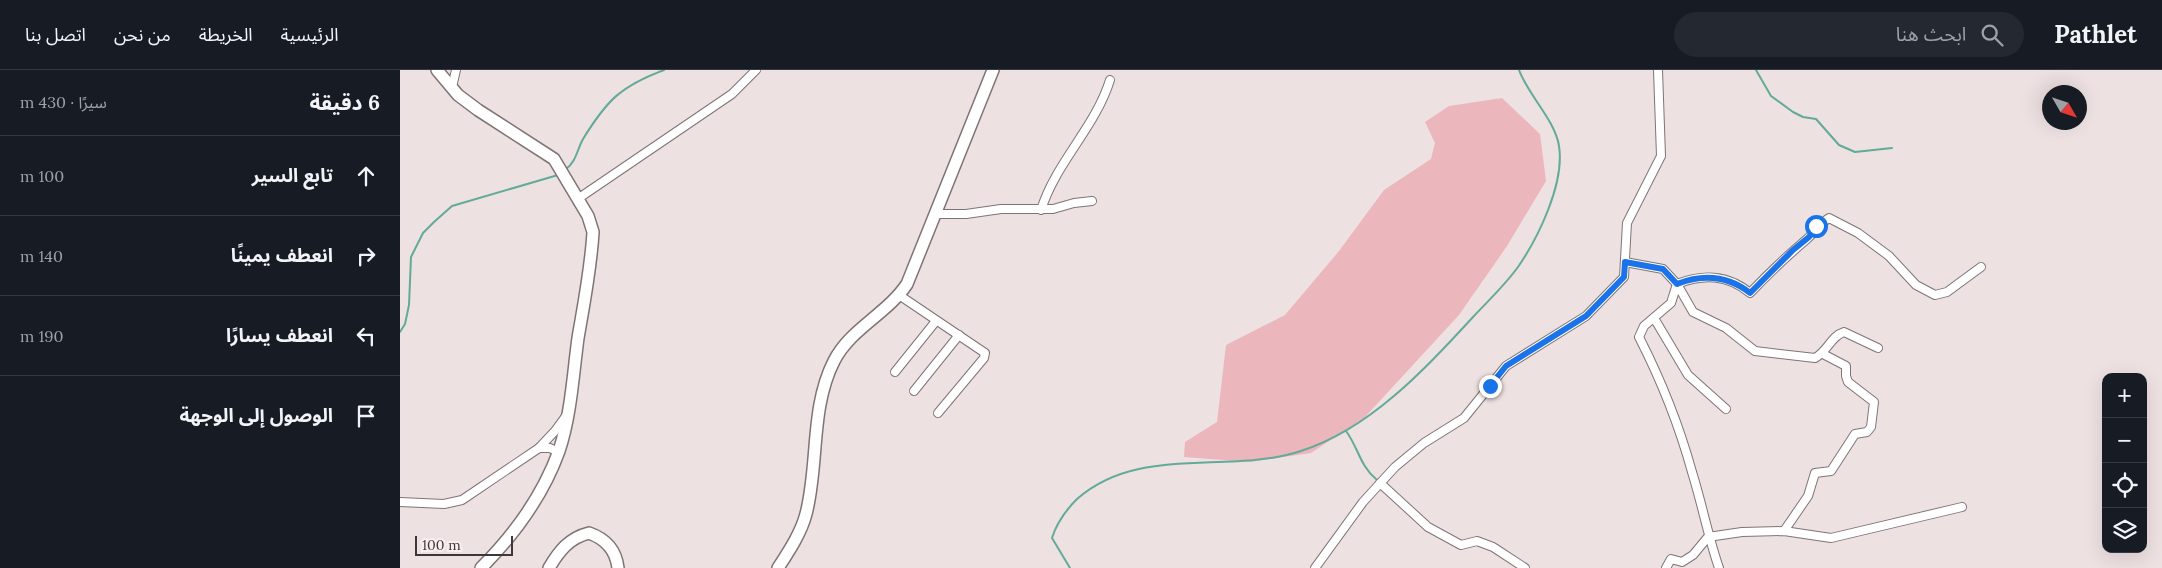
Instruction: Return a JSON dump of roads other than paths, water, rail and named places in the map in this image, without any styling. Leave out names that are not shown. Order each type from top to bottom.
[{"type":"street","points":[[437,70],[452,87],[478,110],[544,151],[559,165],[577,194],[588,216],[593,232],[567,413],[558,452],[542,487],[525,516],[505,543],[481,568]]},
{"type":"street","points":[[452,87],[456,70]]},
{"type":"street","points":[[577,194],[732,94],[756,70]]},
{"type":"street","points":[[778,568],[797,536],[806,513],[820,404],[834,361],[848,341],[900,295],[912,273],[993,70]]},
{"type":"street","points":[[1315,568],[1363,502],[1410,454],[1464,418],[1506,366],[1586,316],[1624,277],[1627,223],[1661,156],[1658,70]]},
{"type":"street","points":[[1041,210],[1058,172],[1097,113],[1110,80]]},
{"type":"street","points":[[936,214],[966,214],[1001,209],[1041,210],[1092,201]]},
{"type":"street","points":[[1677,284],[1695,277],[1721,278],[1750,293],[1793,250],[1809,237],[1816,226],[1829,218],[1858,233],[1889,256],[1916,285],[1935,295],[1948,292],[1981,267]]},
{"type":"street","points":[[1625,262],[1663,269],[1677,284],[1693,312],[1726,328],[1756,351],[1815,358],[1823,354],[1837,334],[1844,332],[1878,348]]},
{"type":"street","points":[[1677,284],[1671,303],[1644,326],[1639,337],[1666,397],[1692,472],[1708,537],[1719,568]]},
{"type":"street","points":[[900,295],[936,321],[984,350],[985,356],[938,413]]},
{"type":"street","points":[[1654,318],[1688,375],[1726,409]]},
{"type":"street","points":[[895,372],[936,321]]},
{"type":"street","points":[[914,391],[959,335]]},
{"type":"street","points":[[1784,531],[1808,496],[1815,473],[1831,470],[1855,434],[1867,432],[1871,427],[1874,402],[1848,382],[1846,366],[1823,354]]},
{"type":"street","points":[[400,502],[444,504],[462,500],[539,448],[555,432],[567,413]]},
{"type":"street","points":[[539,448],[550,448],[558,452]]},
{"type":"street","points":[[1380,483],[1428,527],[1461,546],[1477,541],[1493,547],[1524,568]]},
{"type":"street","points":[[1666,568],[1671,559],[1682,562],[1688,559],[1708,537],[1742,532],[1784,531],[1831,538],[1962,508]]},
{"type":"street","points":[[549,568],[563,547],[571,540],[589,533],[604,540],[612,548],[618,568]]},
{"type":"waterway","points":[[566,169],[574,159],[592,125],[608,104],[616,96],[637,82],[664,70]]},
{"type":"waterway","points":[[1070,568],[1052,538],[1054,532],[1062,517],[1073,503],[1101,482],[1128,472],[1156,466],[1273,458],[1301,451],[1326,441],[1373,413],[1395,395],[1436,357],[1502,287],[1526,255],[1541,226],[1554,193],[1560,161],[1557,136],[1528,89],[1519,70]]},
{"type":"waterway","points":[[1756,70],[1771,96],[1793,112],[1803,117],[1816,119],[1839,145],[1855,152],[1892,148]]},
{"type":"waterway","points":[[400,332],[405,324],[409,305],[411,257],[423,233],[434,222],[452,206],[558,175]]},
{"type":"waterway","points":[[1346,431],[1366,468],[1376,479]]}]
